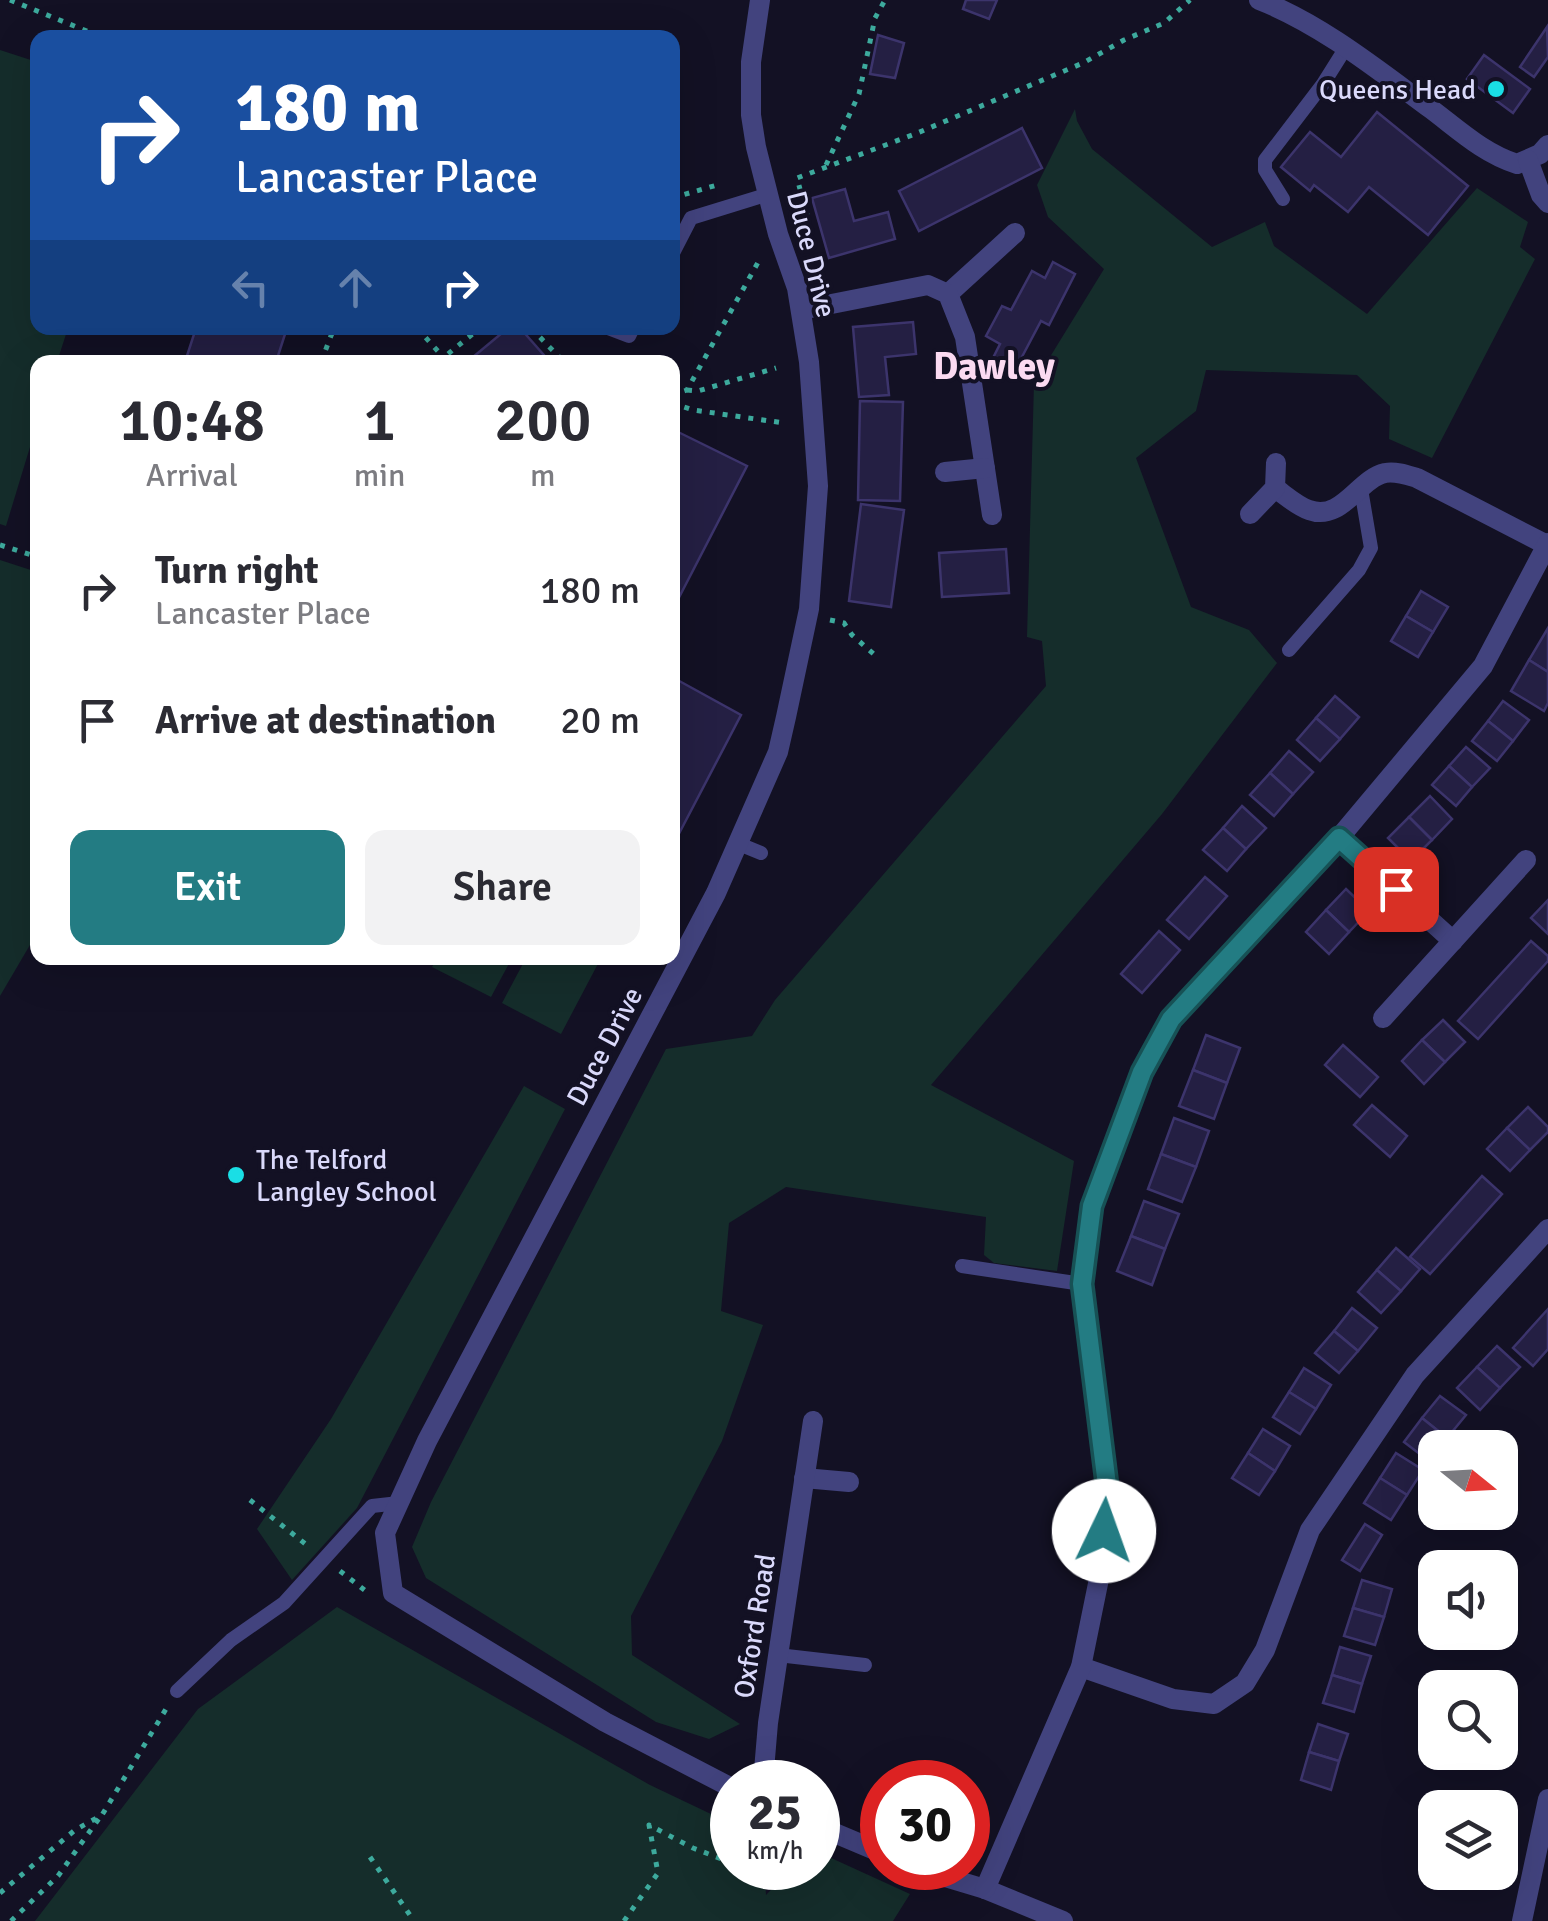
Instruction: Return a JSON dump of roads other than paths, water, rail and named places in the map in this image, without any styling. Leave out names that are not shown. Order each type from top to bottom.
[{"type":"street","name":"Duce Drive","points":[[680,957],[739,844],[778,752],[807,615],[818,486],[809,362],[800,310],[751,115],[751,62],[760,0]]},
{"type":"street","points":[[1259,0],[1298,17],[1393,81],[1484,150],[1517,164],[1548,145]]},
{"type":"street","points":[[1528,160],[1541,196],[1548,203]]},
{"type":"street","points":[[948,294],[1015,233]]},
{"type":"street","points":[[800,310],[928,285],[948,294],[965,338],[992,516]]},
{"type":"street","points":[[1250,514],[1275,488],[1276,462]]},
{"type":"street","points":[[944,472],[985,468]]},
{"type":"street","points":[[990,1877],[1080,1667],[1100,1569],[1108,1493],[1082,1284],[1092,1206],[1142,1072],[1171,1019],[1339,838],[1483,666],[1540,579],[1547,544],[1417,478],[1385,473],[1339,506],[1324,511],[1309,510],[1275,488]]},
{"type":"street","points":[[1339,838],[1452,941]]},
{"type":"street","points":[[1383,1018],[1526,860]]},
{"type":"street","name":"Duce Drive","points":[[676,965],[427,1442],[385,1532],[393,1593],[605,1722],[710,1777]]},
{"type":"street","points":[[1080,1667],[1173,1699],[1214,1704],[1244,1683],[1265,1650],[1310,1530],[1415,1375],[1548,1229]]},
{"type":"street","name":"Oxford Road","points":[[766,1760],[813,1420]]},
{"type":"street","points":[[804,1478],[848,1482]]},
{"type":"street","points":[[1522,1921],[1548,1799]]},
{"type":"street","points":[[987,1890],[1033,1915],[1063,1921]]},
{"type":"lane","points":[[1283,199],[1265,170],[1265,160],[1345,50]]},
{"type":"lane","points":[[680,239],[691,218],[769,194]]},
{"type":"lane","points":[[1289,650],[1360,570],[1371,548],[1361,489]]},
{"type":"lane","points":[[739,844],[761,853]]},
{"type":"lane","points":[[962,1266],[1082,1284]]},
{"type":"lane","points":[[176,1691],[231,1640],[284,1603],[372,1506],[399,1503]]},
{"type":"lane","points":[[778,1655],[865,1665]]},
{"type":"place","name":"Queens Head","points":[[1496,89]]},
{"type":"place","name":"The Telford Langley School","points":[[236,1175]]},
{"type":"district","name":"Dawley","points":[[994,366]]}]
